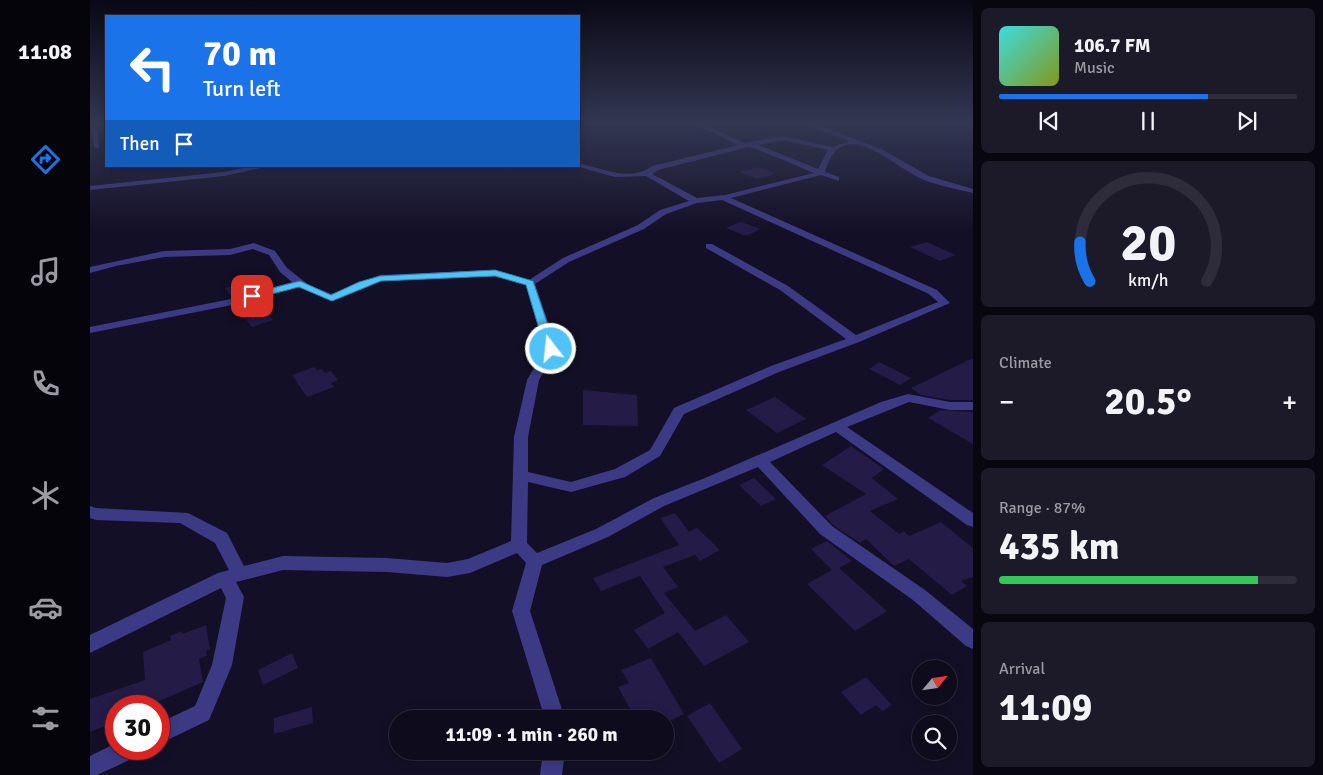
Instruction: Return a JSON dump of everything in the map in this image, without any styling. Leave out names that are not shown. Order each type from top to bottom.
[{"type":"street","points":[[647,174],[655,168],[685,160]]},
{"type":"street","points":[[790,160],[836,179]]},
{"type":"street","points":[[822,173],[825,160]]},
{"type":"street","points":[[896,160],[926,178],[973,191]]},
{"type":"street","points":[[580,165],[615,175],[647,174],[696,201]]},
{"type":"street","points":[[90,188],[224,174],[262,167]]},
{"type":"street","points":[[90,270],[115,263],[164,254],[230,252],[254,246],[272,253],[283,270],[305,287],[332,298],[380,278],[495,273],[530,283],[566,260],[641,227],[663,212],[696,201],[723,197],[822,173]]},
{"type":"street","points":[[520,475],[571,487],[620,474],[656,453],[679,411],[775,369],[945,304],[932,292],[723,197]]},
{"type":"street","points":[[709,246],[784,288],[855,340]]},
{"type":"street","points":[[90,330],[237,301],[300,283]]},
{"type":"street","points":[[530,283],[551,349],[533,380],[521,437],[519,545],[535,561]]},
{"type":"street","points":[[535,561],[602,533],[658,502],[710,482],[886,405],[908,398],[950,406],[973,406]]},
{"type":"street","points":[[836,426],[973,521]]},
{"type":"street","points":[[760,460],[826,530],[919,595],[973,640]]},
{"type":"street","points":[[90,512],[96,514],[182,517],[222,538],[232,576],[234,597],[222,665],[202,714],[170,729]]},
{"type":"street","points":[[90,644],[232,576],[283,563],[459,569],[519,545]]},
{"type":"street","points":[[535,561],[521,611],[552,710]]},
{"type":"street","points":[[90,766],[105,759]]},
{"type":"street","points":[[551,775],[553,760]]},
{"type":"building","points":[[759,167],[776,174],[757,179],[739,172]]},
{"type":"building","points":[[740,222],[761,229],[746,236],[726,228]]},
{"type":"building","points":[[927,242],[956,255],[940,261],[910,247]]},
{"type":"building","points":[[239,285],[241,287],[247,285],[252,291],[232,297],[225,288]]},
{"type":"building","points":[[259,300],[267,308],[263,309],[273,320],[252,327],[237,308],[238,306]]},
{"type":"building","points":[[973,358],[973,400],[950,400],[921,395],[911,388]]},
{"type":"building","points":[[879,362],[911,378],[900,385],[869,369]]},
{"type":"building","points":[[314,367],[317,370],[322,369],[325,373],[331,371],[338,380],[331,383],[334,387],[307,397],[292,375]]},
{"type":"building","points":[[583,390],[637,395],[638,426],[583,425]]},
{"type":"building","points":[[775,397],[806,419],[777,433],[746,410]]},
{"type":"building","points":[[940,410],[973,412],[973,444],[928,418]]},
{"type":"building","points":[[851,446],[884,469],[872,478],[898,499],[870,511],[899,534],[904,531],[909,536],[941,522],[973,548],[973,577],[961,581],[967,586],[952,595],[909,559],[894,566],[866,539],[860,543],[833,525],[825,516],[866,494],[822,465]]},
{"type":"building","points":[[754,478],[776,499],[761,506],[739,485]]},
{"type":"building","points":[[675,513],[689,532],[697,528],[720,550],[700,561],[695,555],[663,567],[678,587],[664,593],[695,631],[726,615],[749,642],[704,666],[678,632],[648,649],[634,630],[665,613],[640,576],[601,591],[593,578],[679,545],[660,518]]},
{"type":"building","points":[[827,541],[852,561],[839,568],[887,611],[855,631],[807,584],[832,570],[811,549]]},
{"type":"building","points":[[206,625],[210,649],[206,651],[207,656],[199,659],[203,682],[170,696],[105,695],[105,726],[90,732],[90,699],[145,680],[143,652],[171,640],[170,636],[182,631],[182,634]]},
{"type":"building","points":[[292,653],[298,668],[263,685],[258,670]]},
{"type":"building","points":[[651,658],[684,714],[674,719],[674,710],[631,710],[618,687],[629,683],[621,670]]},
{"type":"building","points":[[866,677],[892,705],[882,711],[876,705],[861,715],[841,692]]},
{"type":"building","points":[[710,703],[742,749],[719,763],[687,716]]},
{"type":"building","points":[[312,707],[313,723],[274,734],[274,718]]},
{"type":"route","points":[[252,296],[300,283],[332,298],[380,278],[495,273],[530,283],[551,349]]}]
